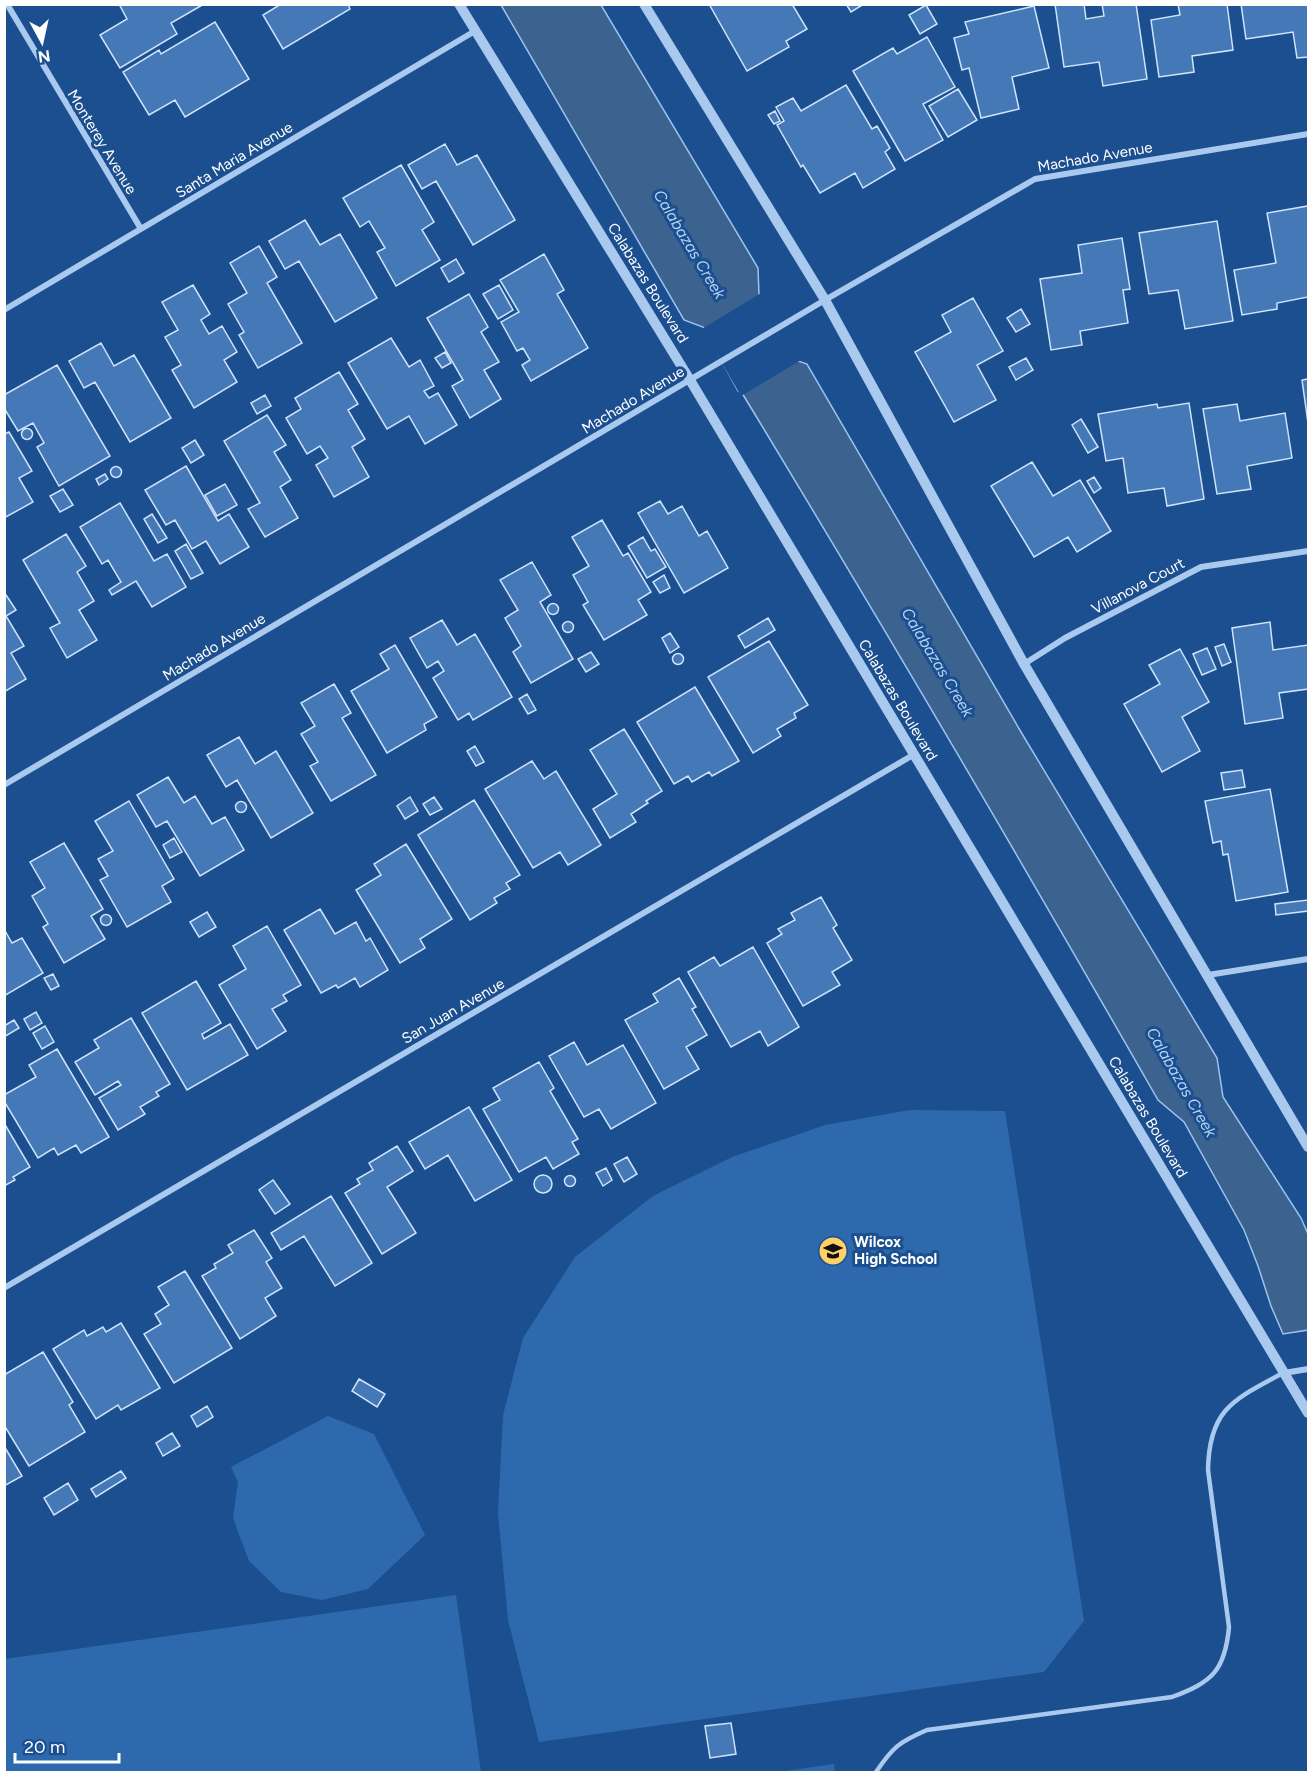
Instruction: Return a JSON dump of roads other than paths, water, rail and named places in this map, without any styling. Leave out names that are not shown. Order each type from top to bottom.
[{"type":"street","name":"Monterey Avenue","points":[[7,4],[141,230]]},
{"type":"street","name":"Calabazas Boulevard","points":[[459,4],[690,380],[1308,1413]]},
{"type":"street","points":[[644,4],[825,300],[1024,664],[1308,1147]]},
{"type":"street","name":"Santa Maria Avenue","points":[[4,310],[475,32]]},
{"type":"street","name":"Machado Avenue","points":[[4,785],[1035,178],[1308,134]]},
{"type":"street","name":"Villanova Court","points":[[1024,664],[1065,638],[1201,567],[1308,552]]},
{"type":"street","name":"San Juan Avenue","points":[[4,1288],[913,754]]},
{"type":"street","points":[[1208,975],[1308,959]]},
{"type":"street","points":[[1283,1373],[1308,1369]]},
{"type":"lane","points":[[876,1773],[888,1755],[904,1739],[927,1731],[1172,1697],[1198,1687],[1214,1674],[1227,1649],[1229,1627],[1208,1470],[1213,1430],[1226,1408],[1238,1398],[1283,1373]]},
{"type":"water","name":"Calabazas Creek","points":[[501,5],[601,5],[758,268],[759,295],[795,360],[807,364],[1021,732],[1217,1058],[1223,1097],[1301,1218],[1308,1234],[1308,1330],[1283,1334],[1244,1230],[1184,1122],[1158,1100],[952,745],[742,393],[738,391],[703,327],[684,320]]},
{"type":"place","name":"Wilcox High School","points":[[833,1251]]}]
